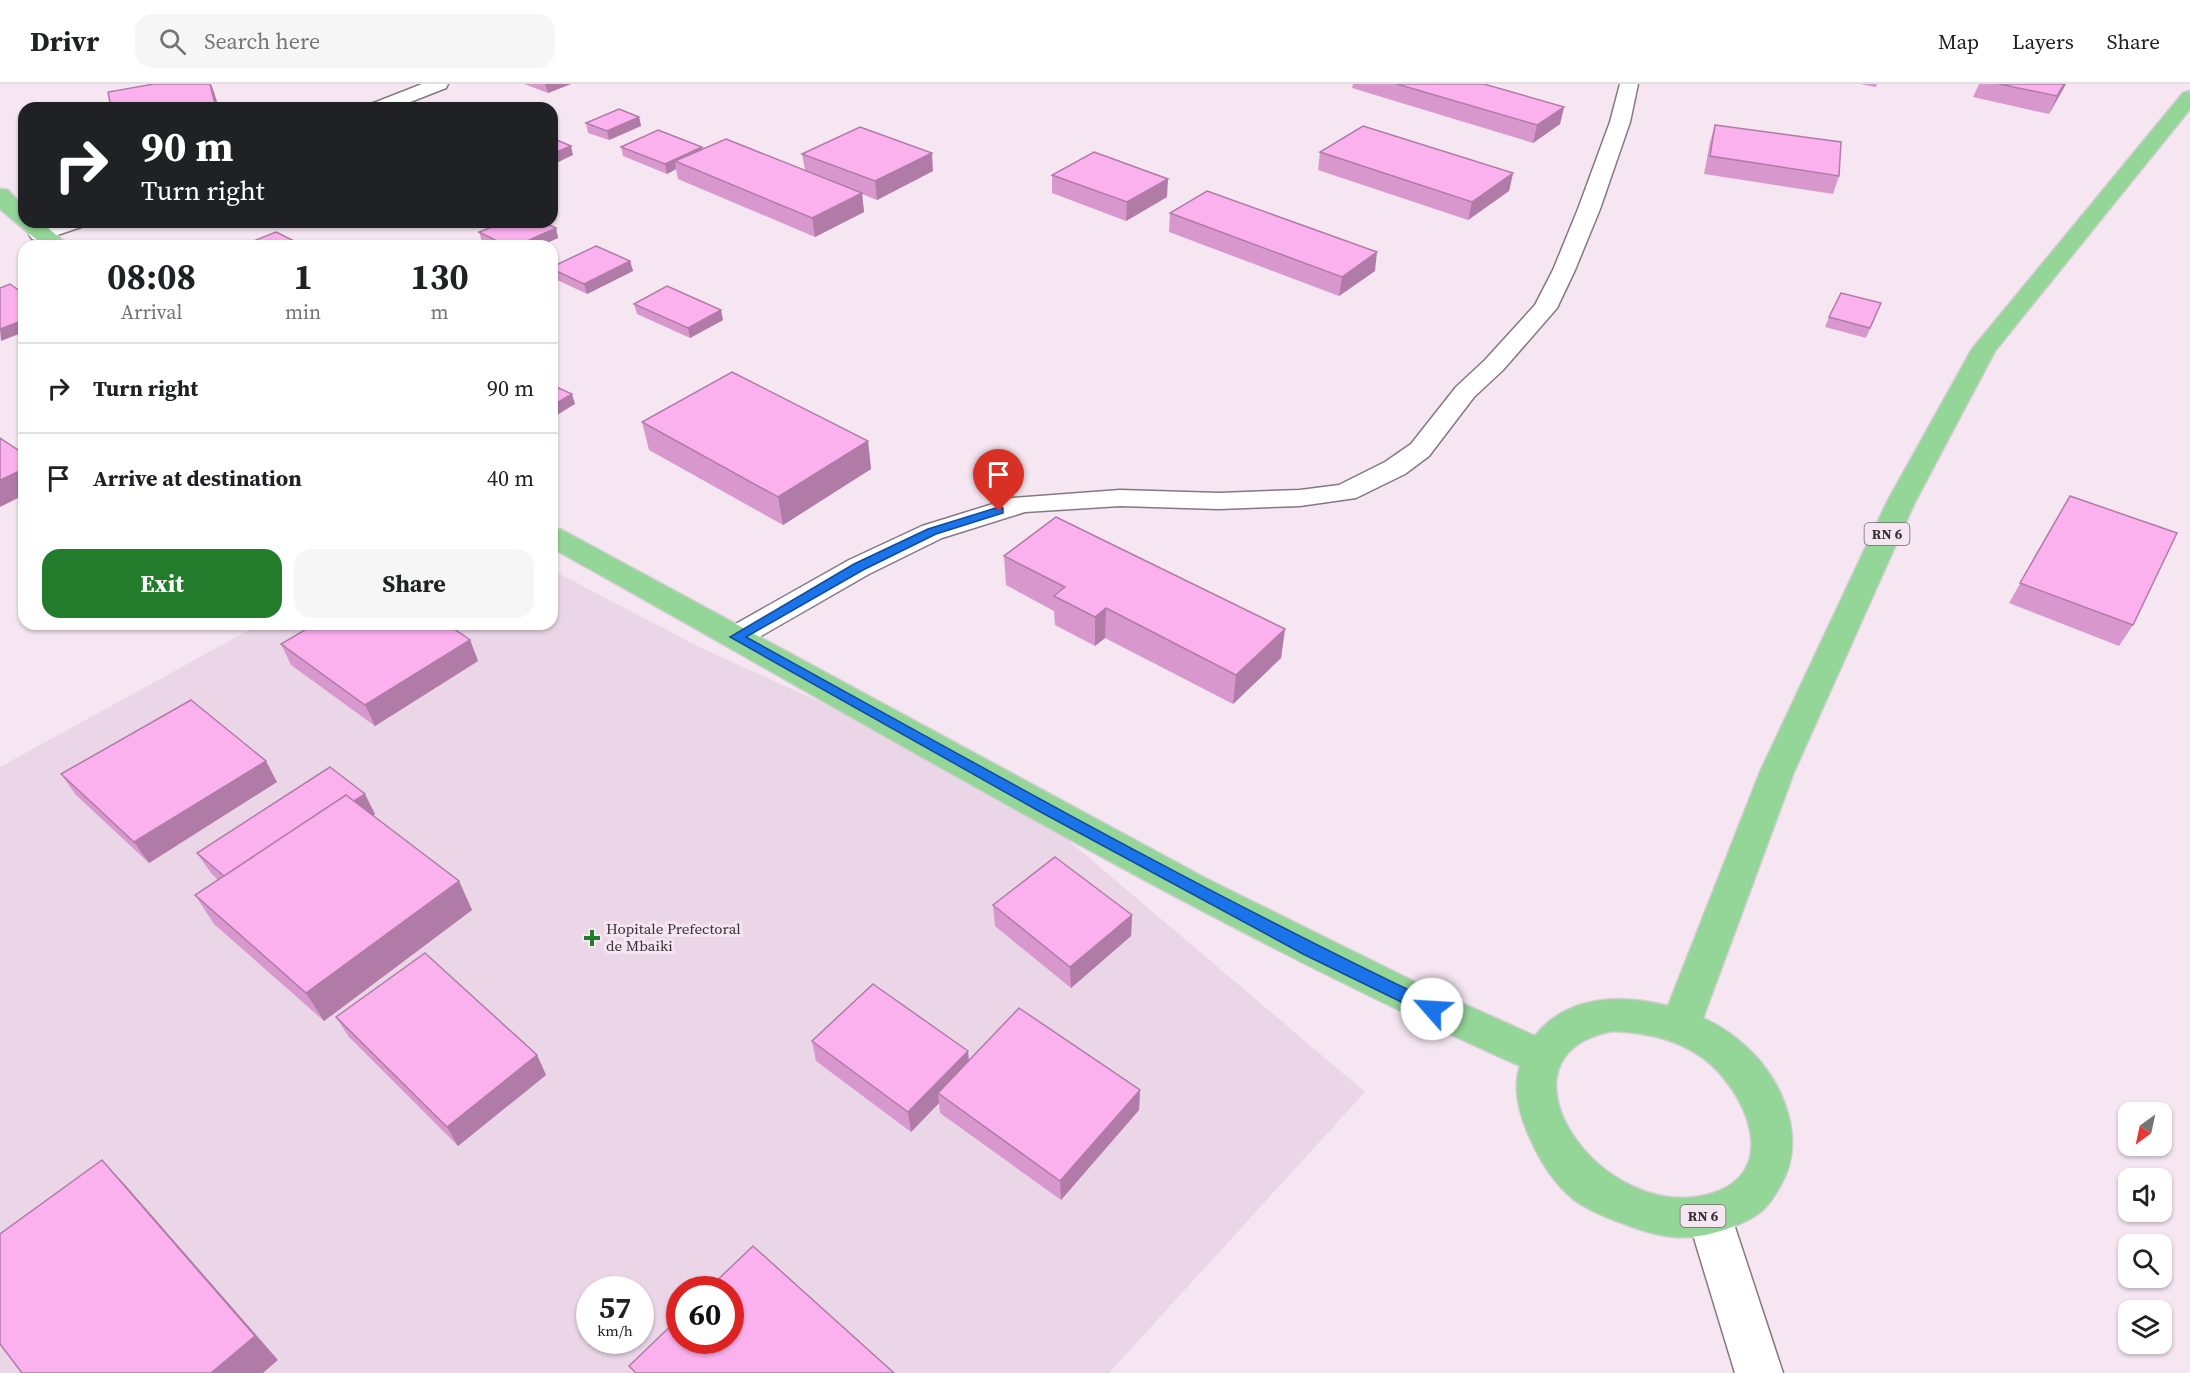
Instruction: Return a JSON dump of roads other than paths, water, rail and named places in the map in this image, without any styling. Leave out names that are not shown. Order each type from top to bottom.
[{"type":"main road","name":"RN 6","points":[[1680,1026],[1777,772],[1902,502],[1984,349],[2190,97]]},
{"type":"main road","points":[[1,199],[18,214]]},
{"type":"main road","points":[[558,539],[1042,807],[1308,950],[1453,1019],[1542,1057]]},
{"type":"main road","name":"RN 6","points":[[1613,1014],[1646,1016],[1680,1026],[1717,1046],[1747,1074],[1766,1108],[1773,1143],[1766,1176],[1743,1202],[1709,1215],[1670,1218],[1627,1206],[1588,1184],[1558,1154],[1541,1120],[1534,1087],[1542,1057],[1559,1035],[1582,1021],[1613,1014]]},
{"type":"street","points":[[393,102],[439,84]]},
{"type":"street","points":[[736,637],[859,567],[932,532],[1022,504],[1120,498],[1219,501],[1300,498],[1347,492],[1395,468],[1420,450],[1465,392],[1494,365],[1545,308],[1564,270],[1589,209],[1620,122],[1629,84]]},
{"type":"street","points":[[1709,1215],[1759,1373]]},
{"type":"place","name":"Hopitale Prefectoral de Mbaiki","points":[[592,938]]}]
